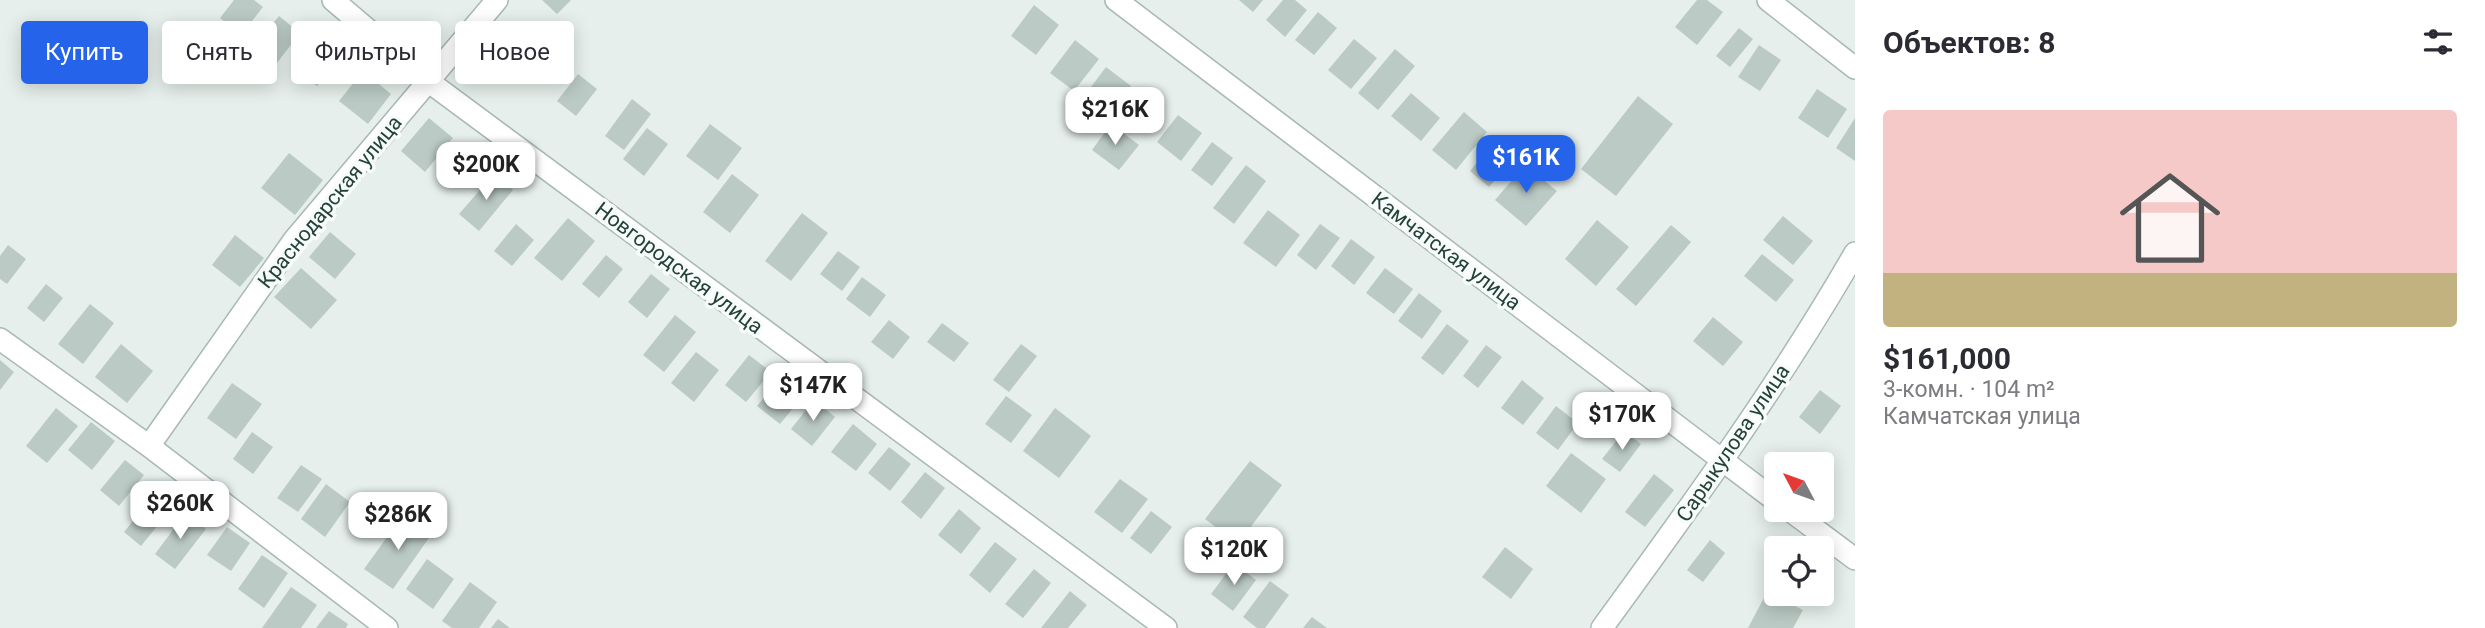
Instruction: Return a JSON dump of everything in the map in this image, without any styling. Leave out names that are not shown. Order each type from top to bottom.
[{"type":"street","name":"Новгородская улица","points":[[333,0],[358,21]]},
{"type":"street","name":"Краснодарская улица","points":[[441,66],[497,0]]},
{"type":"street","name":"Камчатская улица","points":[[1116,0],[1764,492]]},
{"type":"street","points":[[1768,0],[1855,68]]},
{"type":"street","name":"Краснодарская улица","points":[[149,446],[294,240],[425,84]]},
{"type":"street","name":"Новгородская улица","points":[[432,84],[1166,628]]},
{"type":"street","name":"Сарыкулова улица","points":[[1602,628],[1724,462],[1855,253]]},
{"type":"street","points":[[0,339],[149,446],[387,628]]},
{"type":"street","points":[[1805,522],[1855,559]]},
{"type":"building","points":[[234,0],[254,0],[263,7],[252,21],[224,21],[220,18]]},
{"type":"building","points":[[542,0],[571,0],[557,14]]},
{"type":"building","points":[[1239,0],[1263,0],[1253,12]]},
{"type":"building","points":[[1283,0],[1295,0],[1307,10],[1285,37],[1266,20]]},
{"type":"building","points":[[1697,0],[1707,0],[1723,12],[1697,45],[1675,27]]},
{"type":"building","points":[[1034,5],[1059,25],[1036,55],[1011,36]]},
{"type":"building","points":[[1318,12],[1337,28],[1314,55],[1295,40]]},
{"type":"building","points":[[279,16],[291,26],[291,45],[277,63],[277,21],[275,21]]},
{"type":"building","points":[[1739,28],[1753,39],[1730,67],[1716,56]]},
{"type":"building","points":[[1354,39],[1377,58],[1351,89],[1328,70]]},
{"type":"building","points":[[1075,40],[1099,59],[1074,91],[1050,73]]},
{"type":"building","points":[[1759,45],[1781,60],[1760,91],[1738,77]]},
{"type":"building","points":[[1395,49],[1415,66],[1378,110],[1358,93]]},
{"type":"building","points":[[1106,67],[1131,86],[1109,114],[1085,95]]},
{"type":"building","points":[[578,74],[597,89],[576,116],[557,101],[570,84],[574,84]]},
{"type":"building","points":[[353,84],[379,84],[391,94],[368,124],[339,101]]},
{"type":"building","points":[[1817,89],[1847,109],[1828,138],[1798,118]]},
{"type":"building","points":[[1411,93],[1440,118],[1421,141],[1391,116]]},
{"type":"building","points":[[1638,96],[1673,124],[1616,196],[1581,169]]},
{"type":"building","points":[[632,99],[651,114],[624,150],[605,136]]},
{"type":"building","points":[[1464,112],[1487,132],[1456,170],[1432,150]]},
{"type":"building","points":[[1178,115],[1202,133],[1181,161],[1157,142]]},
{"type":"building","points":[[429,118],[453,138],[425,172],[401,151]]},
{"type":"building","points":[[1855,118],[1855,161],[1836,148]]},
{"type":"building","points":[[710,124],[742,148],[718,180],[686,156]]},
{"type":"building","points":[[1111,124],[1139,145],[1119,170],[1092,150]]},
{"type":"building","points":[[647,128],[668,144],[644,176],[623,159]]},
{"type":"building","points":[[1212,142],[1233,158],[1212,186],[1191,170]]},
{"type":"building","points":[[1490,147],[1509,164],[1489,187],[1470,171]]},
{"type":"building","points":[[289,153],[323,180],[295,215],[261,188]]},
{"type":"building","points":[[1246,165],[1266,181],[1234,224],[1213,208]]},
{"type":"building","points":[[1525,165],[1557,191],[1526,226],[1495,200]]},
{"type":"building","points":[[494,174],[513,190],[479,231],[459,214]]},
{"type":"building","points":[[732,174],[759,195],[730,233],[703,212]]},
{"type":"building","points":[[1268,210],[1300,235],[1276,267],[1243,243]]},
{"type":"building","points":[[802,213],[828,233],[791,281],[765,261]]},
{"type":"building","points":[[1783,216],[1813,241],[1793,265],[1763,240]]},
{"type":"building","points":[[568,218],[595,241],[562,281],[534,258]]},
{"type":"building","points":[[1597,220],[1629,247],[1596,286],[1565,259]]},
{"type":"building","points":[[516,224],[534,240],[512,266],[494,251]]},
{"type":"building","points":[[1320,224],[1340,238],[1316,270],[1297,255]]},
{"type":"building","points":[[1671,225],[1691,242],[1636,306],[1616,289]]},
{"type":"building","points":[[330,232],[356,254],[335,279],[309,257]]},
{"type":"building","points":[[235,235],[264,258],[240,287],[212,265]]},
{"type":"building","points":[[1351,239],[1375,257],[1354,285],[1331,266]]},
{"type":"building","points":[[8,245],[26,259],[7,284],[0,279],[0,256]]},
{"type":"building","points":[[838,251],[860,267],[842,291],[820,274]]},
{"type":"building","points":[[1762,254],[1794,280],[1776,302],[1744,276]]},
{"type":"building","points":[[606,255],[623,269],[599,298],[582,284]]},
{"type":"building","points":[[301,268],[337,300],[311,329],[274,297]]},
{"type":"building","points":[[1385,268],[1413,289],[1394,314],[1366,293]]},
{"type":"building","points":[[651,274],[670,289],[647,318],[628,302]]},
{"type":"building","points":[[862,277],[886,295],[870,317],[846,299]]},
{"type":"building","points":[[46,284],[63,298],[44,322],[27,308]]},
{"type":"building","points":[[1419,293],[1442,311],[1422,339],[1398,321]]},
{"type":"building","points":[[90,304],[114,323],[83,364],[58,344]]},
{"type":"building","points":[[675,315],[696,332],[664,372],[643,355]]},
{"type":"building","points":[[1713,317],[1743,342],[1723,366],[1693,341]]},
{"type":"building","points":[[889,320],[910,337],[893,359],[871,342]]},
{"type":"building","points":[[942,323],[969,343],[954,362],[927,342]]},
{"type":"building","points":[[1447,324],[1469,341],[1443,375],[1421,358]]},
{"type":"building","points":[[121,344],[153,371],[127,403],[95,377]]},
{"type":"building","points":[[1021,344],[1037,356],[1009,392],[993,380]]},
{"type":"building","points":[[1486,345],[1502,357],[1478,388],[1463,376]]},
{"type":"building","points":[[696,352],[719,370],[694,402],[671,383]]},
{"type":"building","points":[[749,355],[771,372],[746,402],[725,385]]},
{"type":"building","points":[[0,360],[14,372],[0,390]]},
{"type":"building","points":[[780,378],[803,396],[780,424],[757,406]]},
{"type":"building","points":[[1522,380],[1544,398],[1523,425],[1501,408]]},
{"type":"building","points":[[232,383],[262,404],[236,439],[207,418]]},
{"type":"building","points":[[1820,390],[1841,406],[1820,434],[1799,417]]},
{"type":"building","points":[[1006,396],[1032,415],[1011,443],[985,424]]},
{"type":"building","points":[[814,400],[835,417],[812,446],[791,429]]},
{"type":"building","points":[[1556,406],[1578,423],[1558,450],[1536,433]]},
{"type":"building","points":[[56,408],[78,426],[47,463],[26,446]]},
{"type":"building","points":[[1055,408],[1091,436],[1059,478],[1023,451]]},
{"type":"building","points":[[91,422],[115,441],[92,470],[68,450]]},
{"type":"building","points":[[853,424],[877,444],[856,471],[831,452]]},
{"type":"building","points":[[1624,431],[1641,444],[1620,472],[1602,459]]},
{"type":"building","points":[[252,432],[273,447],[253,474],[233,459]]},
{"type":"building","points":[[889,447],[911,464],[890,491],[868,473]]},
{"type":"building","points":[[1571,453],[1606,479],[1581,513],[1546,486]]},
{"type":"building","points":[[125,460],[144,475],[119,506],[100,490]]},
{"type":"building","points":[[1250,461],[1282,485],[1238,544],[1205,519]]},
{"type":"building","points":[[301,465],[322,479],[298,512],[277,498]]},
{"type":"building","points":[[925,472],[945,488],[921,519],[901,502]]},
{"type":"building","points":[[1654,474],[1674,490],[1645,527],[1625,512]]},
{"type":"building","points":[[1120,479],[1148,499],[1122,533],[1094,512]]},
{"type":"building","points":[[326,484],[350,502],[325,537],[301,519]]},
{"type":"building","points":[[159,489],[176,503],[141,546],[124,532]]},
{"type":"building","points":[[959,509],[981,528],[961,554],[938,535]]},
{"type":"building","points":[[1151,511],[1172,527],[1151,554],[1130,538]]},
{"type":"building","points":[[185,514],[206,529],[175,569],[155,554]]},
{"type":"building","points":[[403,515],[431,535],[393,589],[364,569]]},
{"type":"building","points":[[227,527],[250,543],[231,571],[207,555]]},
{"type":"building","points":[[1710,540],[1725,553],[1703,582],[1687,570]]},
{"type":"building","points":[[995,542],[1017,559],[990,593],[969,575]]},
{"type":"building","points":[[1505,547],[1533,569],[1511,599],[1482,577]]},
{"type":"building","points":[[262,555],[288,573],[264,608],[238,589]]},
{"type":"building","points":[[427,559],[454,579],[433,609],[406,589]]},
{"type":"building","points":[[1234,563],[1256,580],[1233,611],[1211,594]]},
{"type":"building","points":[[1034,569],[1051,583],[1023,618],[1005,604]]},
{"type":"building","points":[[1270,581],[1289,595],[1265,628],[1257,628],[1243,617]]},
{"type":"building","points":[[470,582],[497,602],[479,628],[452,628],[442,621]]},
{"type":"building","points":[[291,587],[317,605],[301,628],[262,628]]},
{"type":"building","points":[[1070,591],[1087,605],[1068,628],[1041,628]]},
{"type":"building","points":[[1764,598],[1764,606],[1795,606],[1803,610],[1793,628],[1748,628]]},
{"type":"building","points":[[329,611],[348,624],[346,628],[316,628]]},
{"type":"building","points":[[1312,617],[1327,628],[1303,628]]},
{"type":"building","points":[[498,619],[510,628],[491,628]]}]
